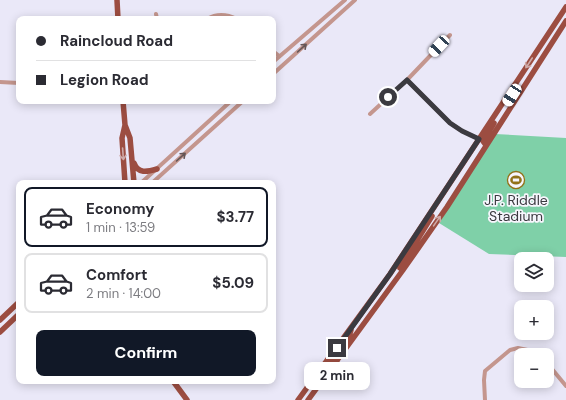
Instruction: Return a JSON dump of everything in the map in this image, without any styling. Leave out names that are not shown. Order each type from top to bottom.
[{"type":"main road","points":[[117,0],[118,16]]},
{"type":"main road","points":[[298,400],[393,270],[566,8]]},
{"type":"main road","points":[[539,62],[540,56],[566,14]]},
{"type":"main road","points":[[307,400],[337,362],[447,206],[566,21]]},
{"type":"main road","points":[[486,145],[483,141],[512,95],[513,88]]},
{"type":"main road","points":[[123,104],[125,124],[130,138],[134,180]]},
{"type":"main road","points":[[125,124],[122,138],[125,180]]},
{"type":"main road","points":[[132,160],[135,168],[139,171],[145,172],[157,169]]},
{"type":"main road","points":[[403,270],[400,268],[431,219],[436,204]]},
{"type":"main road","points":[[364,324],[367,315],[396,274],[393,270]]},
{"type":"main road","points":[[0,320],[16,305]]},
{"type":"main road","points":[[0,332],[16,317]]},
{"type":"main road","points":[[337,362],[336,357],[349,337],[351,328]]},
{"type":"main road","points":[[307,400],[311,391],[332,361],[330,358]]},
{"type":"main road","points":[[175,384],[187,400]]},
{"type":"street","points":[[276,59],[345,0]]},
{"type":"street","points":[[276,71],[355,0]]},
{"type":"street","points":[[213,16],[231,16]]},
{"type":"street","points":[[370,114],[407,80],[450,35]]},
{"type":"street","points":[[407,80],[450,123],[462,131],[479,139]]},
{"type":"street","points":[[0,82],[16,83]]},
{"type":"street","points":[[144,180],[228,104]]},
{"type":"street","points":[[155,180],[240,104]]},
{"type":"street","points":[[485,400],[485,371],[510,350],[514,349]]},
{"type":"street","points":[[554,371],[566,386]]},
{"type":"green space","name":"J.P. Riddle Stadium","points":[[495,134],[566,138],[566,257],[554,257],[554,252],[514,252],[514,255],[489,254],[439,223]]},
{"type":"place","name":"J.P. Riddle Stadium","points":[[516,180]]},
{"type":"route","points":[[337,348],[390,274],[479,139],[462,131],[450,123],[407,80],[388,97]]}]
